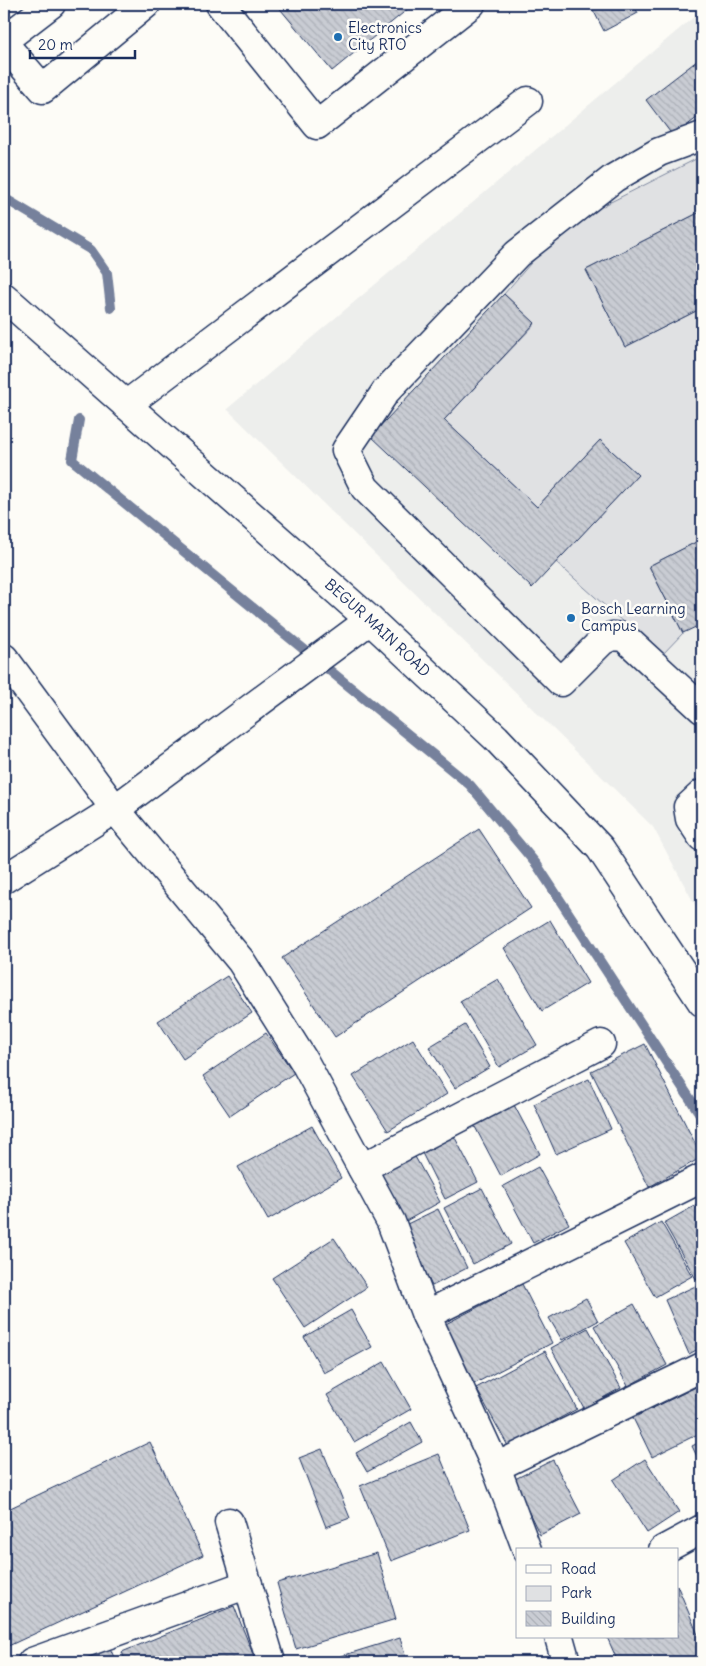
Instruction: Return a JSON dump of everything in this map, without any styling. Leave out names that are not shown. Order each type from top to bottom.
[{"type":"street","points":[[51,4],[4,42],[43,89],[146,4]]},
{"type":"street","points":[[220,4],[317,125],[471,4]]},
{"type":"street","points":[[126,404],[528,101]]},
{"type":"street","points":[[702,136],[659,152],[614,178],[516,254],[386,391],[346,450],[365,488],[561,682],[602,641],[612,636],[624,637],[702,709]]},
{"type":"street","name":"BEGUR MAIN ROAD","points":[[4,297],[370,620],[496,738],[600,848],[702,1002]]},
{"type":"street","points":[[4,880],[115,809],[370,620]]},
{"type":"street","points":[[4,658],[115,809],[241,961],[304,1061],[391,1222],[426,1315],[496,1467],[527,1548]]},
{"type":"street","points":[[702,794],[688,808],[690,819],[702,837]]},
{"type":"street","points":[[362,1168],[601,1044]]},
{"type":"street","points":[[426,1315],[702,1178]]},
{"type":"street","points":[[496,1467],[702,1367]]},
{"type":"street","points":[[229,1522],[271,1662]]},
{"type":"street","points":[[667,1548],[702,1529]]},
{"type":"street","points":[[32,1662],[248,1584]]},
{"type":"street","points":[[559,1638],[566,1662]]},
{"type":"shaded area","name":"Bosch Learning Campus","points":[[702,10],[702,918],[653,827],[227,409]]},
{"type":"green space","points":[[702,156],[702,211],[586,270],[625,347],[702,308],[702,539],[649,566],[683,633],[661,656],[556,562],[638,475],[600,440],[537,507],[444,420],[535,324],[504,294],[563,226]]},
{"type":"building","name":"Electronics City RTO","points":[[276,4],[414,4],[332,71]]},
{"type":"building","points":[[590,4],[633,4],[638,13],[604,31]]},
{"type":"building","points":[[702,57],[702,114],[673,136],[646,100]]},
{"type":"building","points":[[702,211],[702,308],[625,347],[586,270]]},
{"type":"building","points":[[504,294],[535,323],[444,420],[537,507],[600,440],[638,475],[532,588],[371,436]]},
{"type":"building","points":[[702,539],[702,624],[683,633],[649,566]]},
{"type":"building","points":[[479,829],[531,908],[335,1037],[282,958]]},
{"type":"building","points":[[550,920],[588,983],[542,1011],[504,948]]},
{"type":"building","points":[[227,976],[252,1013],[183,1059],[158,1021]]},
{"type":"building","points":[[498,979],[537,1045],[499,1067],[460,1001]]},
{"type":"building","points":[[465,1025],[490,1067],[455,1088],[429,1047]]},
{"type":"building","points":[[266,1033],[294,1073],[230,1116],[203,1076]]},
{"type":"building","points":[[413,1039],[447,1094],[388,1131],[353,1076]]},
{"type":"building","points":[[645,1044],[702,1157],[649,1187],[591,1071]]},
{"type":"building","points":[[589,1079],[611,1129],[556,1154],[534,1104]]},
{"type":"building","points":[[513,1103],[540,1154],[501,1176],[474,1125]]},
{"type":"building","points":[[312,1126],[341,1178],[268,1220],[238,1167]]},
{"type":"building","points":[[452,1132],[478,1182],[445,1199],[420,1149]]},
{"type":"building","points":[[413,1153],[440,1202],[406,1221],[379,1171]]},
{"type":"building","points":[[538,1167],[569,1224],[533,1243],[503,1186]]},
{"type":"building","points":[[482,1188],[511,1244],[473,1264],[444,1208]]},
{"type":"building","points":[[696,1205],[702,1217],[702,1276],[696,1279],[664,1223]]},
{"type":"building","points":[[438,1209],[467,1268],[432,1286],[403,1226]]},
{"type":"building","points":[[661,1222],[692,1276],[655,1297],[624,1243]]},
{"type":"building","points":[[334,1238],[367,1287],[305,1328],[272,1278]]},
{"type":"building","points":[[702,1283],[702,1347],[689,1354],[665,1300]]},
{"type":"building","points":[[522,1284],[552,1343],[470,1386],[440,1327]]},
{"type":"building","points":[[586,1298],[598,1321],[562,1340],[549,1318]]},
{"type":"building","points":[[634,1304],[667,1365],[628,1386],[594,1326]]},
{"type":"building","points":[[351,1310],[372,1347],[324,1373],[304,1337]]},
{"type":"building","points":[[588,1328],[621,1388],[584,1408],[551,1348]]},
{"type":"building","points":[[545,1351],[577,1409],[508,1446],[476,1388]]},
{"type":"building","points":[[384,1362],[411,1409],[354,1442],[327,1395]]},
{"type":"building","points":[[702,1384],[702,1432],[652,1457],[633,1418]]},
{"type":"building","points":[[411,1422],[422,1442],[367,1472],[356,1453]]},
{"type":"building","points":[[702,1441],[702,1467],[692,1446]]},
{"type":"building","points":[[150,1442],[203,1555],[4,1648],[4,1511]]},
{"type":"building","points":[[322,1449],[350,1518],[326,1527],[299,1458]]},
{"type":"building","points":[[439,1454],[470,1530],[391,1561],[360,1486]]},
{"type":"building","points":[[645,1459],[679,1512],[647,1533],[613,1480]]},
{"type":"building","points":[[553,1460],[581,1514],[540,1535],[513,1480]]},
{"type":"building","points":[[377,1553],[396,1619],[296,1649],[277,1583]]},
{"type":"building","points":[[678,1587],[702,1644],[702,1662],[618,1662],[607,1638],[678,1638]]},
{"type":"building","points":[[234,1606],[256,1662],[126,1662],[122,1652]]},
{"type":"building","points":[[400,1638],[407,1662],[322,1662]]},
{"type":"building","points":[[110,1648],[116,1662],[78,1662]]},
{"type":"waterway","points":[[4,198],[91,250],[107,273],[111,308]]},
{"type":"waterway","points":[[79,420],[72,460],[470,785],[537,865],[702,1117]]},
{"type":"place","name":"Electronics City RTO","points":[[338,37]]},
{"type":"place","name":"Bosch Learning Campus","points":[[571,618]]}]
